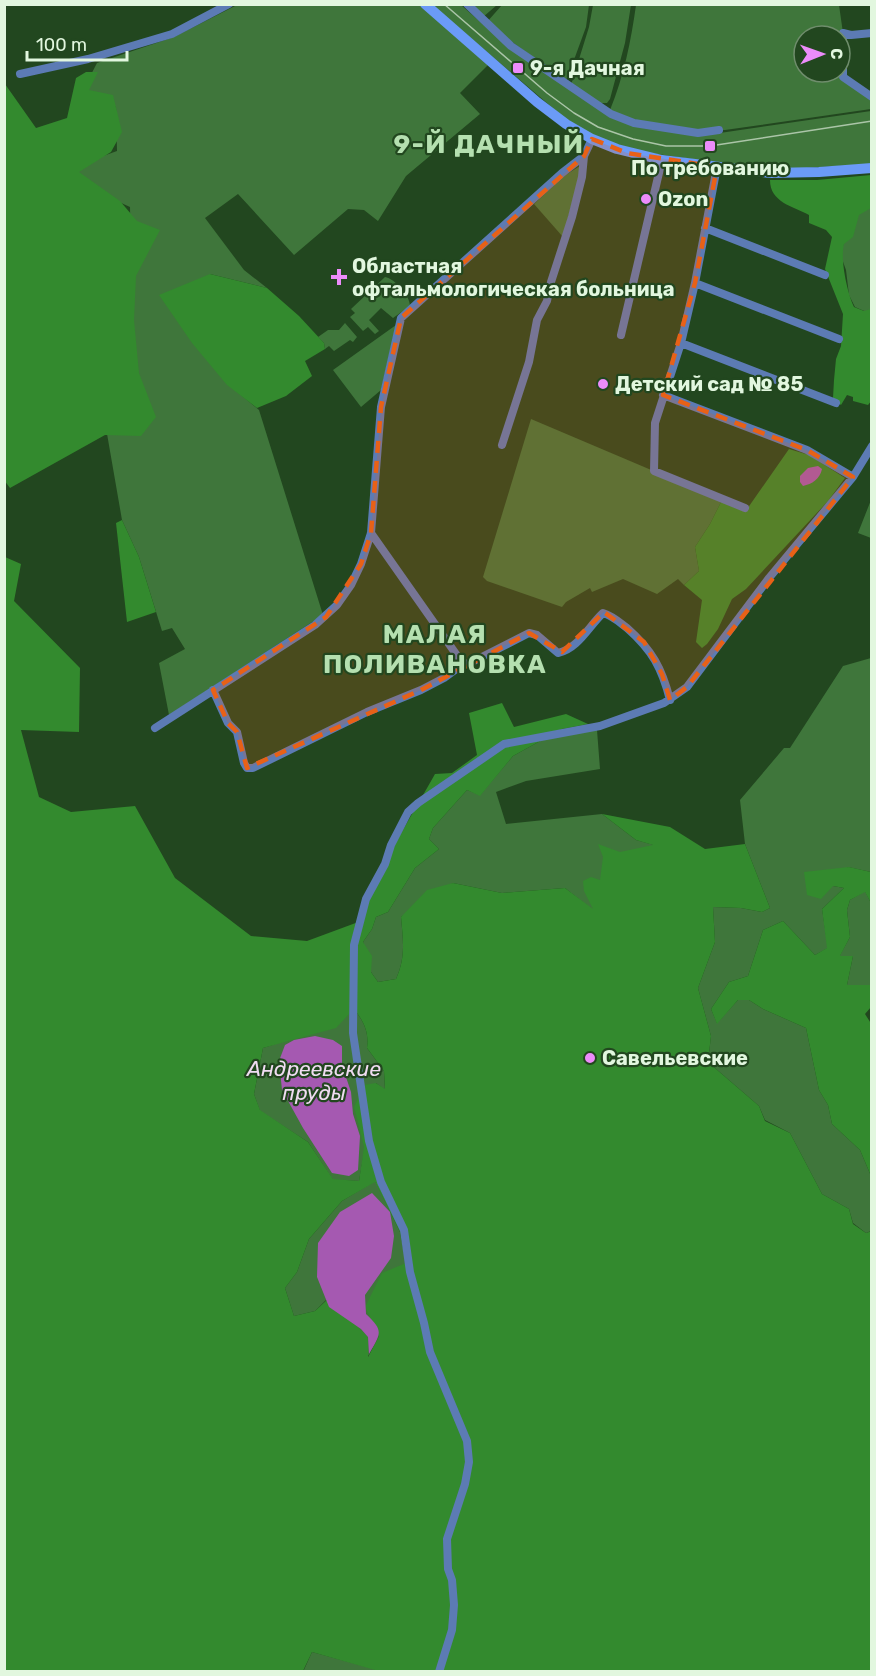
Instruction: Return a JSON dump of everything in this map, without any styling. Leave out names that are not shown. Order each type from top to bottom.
[{"type":"main road","points":[[425,4],[537,102],[566,124],[592,140],[627,153],[662,160],[770,173],[872,168]]},
{"type":"street","points":[[20,74],[88,59],[171,34],[229,4]]},
{"type":"street","points":[[467,4],[511,46],[611,114],[634,123],[698,133],[719,130]]},
{"type":"street","points":[[872,33],[851,35],[843,33],[843,77],[872,97]]},
{"type":"street","points":[[502,445],[529,362],[537,320],[547,301],[572,217],[582,177],[584,156],[592,140]]},
{"type":"street","points":[[155,728],[326,617],[351,585],[371,533],[381,407],[401,318],[562,173],[584,156]]},
{"type":"street","points":[[621,335],[662,160]]},
{"type":"street","points":[[717,167],[681,343],[655,423],[654,471],[745,508]]},
{"type":"street","points":[[705,228],[825,275]]},
{"type":"street","points":[[695,283],[839,339]]},
{"type":"street","points":[[681,343],[836,403]]},
{"type":"street","points":[[663,395],[807,450],[853,477]]},
{"type":"street","points":[[439,1671],[452,1630],[454,1605],[452,1580],[448,1569],[447,1539],[465,1484],[469,1462],[467,1441],[430,1352],[410,1272],[404,1230],[381,1182],[369,1141],[353,1033],[354,945],[366,899],[385,864],[391,845],[408,812],[504,744],[600,726],[670,700],[687,687],[769,578],[853,477],[872,446]]},
{"type":"street","points":[[371,533],[463,664]]},
{"type":"street","points":[[213,690],[228,723],[237,732],[244,763],[247,768],[253,768],[366,712],[421,690],[444,678],[463,664],[470,663],[529,633],[537,635],[558,653],[562,652],[575,644],[603,613],[614,617],[644,642],[662,674],[670,700]]},
{"type":"highlighted area","points":[[592,139],[627,153],[717,167],[695,283],[663,395],[807,450],[853,477],[687,687],[670,700],[662,674],[644,642],[604,612],[562,652],[529,633],[421,690],[247,768],[237,732],[228,723],[213,690],[326,617],[361,564],[371,533],[381,407],[401,318],[584,156]]},
{"type":"green space","points":[[237,5],[420,5],[488,65],[460,93],[480,114],[406,176],[378,221],[364,210],[348,209],[294,255],[238,194],[205,218],[244,270],[267,288],[210,274],[229,385],[259,410],[323,615],[169,715],[159,663],[185,649],[172,628],[162,631],[139,557],[122,520],[106,428],[138,376],[132,323],[130,207],[97,192],[67,169],[117,151],[116,107],[97,95],[83,90],[97,63],[174,37]]},
{"type":"green space","points":[[432,5],[461,5],[510,48],[610,115],[713,134],[871,111],[871,164],[770,170],[629,150],[600,139],[568,121]]},
{"type":"green space","points":[[470,5],[497,5],[483,17]]},
{"type":"green space","points":[[502,5],[589,5],[586,27],[567,79],[562,78],[487,22]]},
{"type":"green space","points":[[593,5],[631,5],[625,43],[607,103],[600,103],[571,85],[589,27]]},
{"type":"green space","points":[[636,5],[839,5],[842,24],[792,24],[792,84],[852,83],[871,97],[871,109],[725,130],[697,131],[635,121],[610,110],[629,45]]},
{"type":"green space","points":[[86,72],[98,72],[89,90],[113,95],[122,132],[111,152],[79,172],[120,201],[137,221],[160,230],[136,276],[134,320],[139,373],[156,417],[141,436],[105,435],[10,488],[4,480],[5,84],[36,128],[67,118],[76,78]]},
{"type":"green space","points":[[580,166],[563,237],[534,204],[564,176]]},
{"type":"green space","points":[[871,175],[871,208],[859,215],[853,237],[844,244],[843,258],[854,307],[864,311],[871,309],[872,400],[868,405],[853,401],[853,397],[847,395],[841,405],[833,398],[843,314],[825,269],[832,237],[826,230],[809,223],[809,215],[778,198],[771,187],[770,180],[817,180]]},
{"type":"green space","points":[[871,207],[871,314],[855,307],[849,295],[846,270],[841,256],[850,211]]},
{"type":"green space","points":[[210,274],[267,288],[299,316],[324,343],[325,349],[305,361],[312,376],[286,396],[257,408],[227,385],[192,343],[159,295]]},
{"type":"green space","points":[[385,277],[401,288],[410,306],[393,318],[381,308],[369,320],[379,331],[375,334],[368,327],[363,331],[350,317],[355,313],[351,309]]},
{"type":"green space","points":[[345,323],[357,337],[353,342],[350,340],[334,351],[329,346],[325,349],[324,343],[318,337],[328,330],[339,330]]},
{"type":"green space","points":[[396,325],[381,390],[361,407],[333,370]]},
{"type":"green space","points":[[531,419],[722,500],[695,547],[699,571],[684,585],[678,579],[657,594],[623,579],[592,592],[590,588],[566,602],[562,607],[487,581],[483,577]]},
{"type":"green space","points":[[789,449],[809,455],[845,478],[828,501],[746,589],[732,599],[718,629],[702,648],[696,642],[702,600],[684,585],[699,571],[695,547],[722,500],[745,512]]},
{"type":"green space","points":[[871,500],[871,538],[858,533]]},
{"type":"green space","points":[[122,520],[139,557],[156,612],[127,622],[116,523]]},
{"type":"green space","points":[[5,557],[21,564],[14,601],[80,668],[79,732],[21,730],[39,797],[71,812],[135,806],[175,878],[251,936],[307,941],[361,921],[385,864],[435,774],[452,773],[477,755],[469,713],[502,703],[514,727],[566,714],[588,724],[562,729],[513,756],[480,796],[467,790],[433,828],[429,839],[439,849],[415,868],[388,912],[376,917],[372,929],[363,942],[372,956],[371,972],[378,982],[396,979],[403,956],[401,917],[427,890],[453,883],[502,893],[565,888],[593,909],[584,891],[583,881],[591,877],[600,880],[603,857],[598,844],[620,852],[653,845],[636,840],[602,814],[670,827],[705,849],[745,844],[770,908],[762,912],[741,908],[713,907],[715,942],[698,988],[711,1036],[708,1062],[759,1106],[765,1121],[790,1133],[822,1194],[849,1209],[853,1224],[866,1233],[872,1231],[871,1671],[382,1672],[312,1652],[303,1671],[5,1672]],"holes":[[[354,1009],[365,1027],[367,1048],[384,1071],[385,1089],[376,1083],[364,1085],[354,1107],[364,1147],[359,1181],[333,1179],[308,1142],[260,1110],[254,1094],[263,1048],[336,1028]],[[375,1182],[400,1232],[406,1263],[382,1273],[365,1307],[379,1336],[368,1357],[368,1337],[329,1298],[315,1311],[294,1316],[285,1288],[297,1272],[309,1239],[342,1201]]]},
{"type":"green space","points":[[871,658],[871,872],[848,867],[833,886],[844,888],[822,909],[828,948],[815,955],[783,921],[763,930],[748,976],[729,982],[711,1009],[717,1023],[738,1000],[749,1000],[763,1009],[806,1028],[819,1090],[828,1105],[832,1124],[860,1150],[871,1176],[871,1231],[866,1233],[853,1223],[849,1209],[822,1194],[790,1133],[765,1120],[759,1106],[708,1062],[711,1036],[698,988],[715,942],[713,907],[741,908],[762,912],[770,908],[745,844],[740,800],[784,748],[790,748],[843,666]]},
{"type":"green space","points":[[588,724],[597,730],[600,769],[526,781],[496,792],[506,824],[602,814],[636,840],[654,845],[594,911],[565,888],[502,893],[453,883],[401,917],[403,948],[399,971],[396,979],[378,982],[371,972],[363,942],[372,929],[376,917],[388,912],[415,868],[439,849],[429,839],[433,828],[467,790],[480,795],[513,756],[562,729]]},
{"type":"green space","points":[[849,867],[871,872],[871,903],[865,892],[850,900],[847,910],[850,937],[840,956],[853,956],[847,985],[871,985],[871,1007],[865,1014],[872,1025],[871,1176],[860,1150],[832,1124],[828,1105],[819,1090],[806,1028],[763,1009],[749,1000],[738,1000],[717,1024],[711,1009],[729,982],[748,976],[763,930],[783,921],[815,955],[827,948],[822,909],[844,888],[833,886],[821,899],[807,895],[804,872]]},
{"type":"green space","points":[[865,891],[871,903],[871,985],[847,985],[853,956],[839,957],[850,937],[847,910],[850,900]]},
{"type":"green space","points":[[354,1009],[365,1027],[367,1048],[384,1071],[385,1090],[376,1083],[359,1181],[333,1180],[308,1142],[260,1111],[254,1094],[263,1048],[291,1039]]},
{"type":"green space","points":[[375,1181],[400,1232],[406,1264],[379,1336],[367,1358],[328,1298],[315,1311],[294,1316],[285,1288],[297,1272],[309,1239],[342,1201]]},
{"type":"green space","points":[[312,1652],[382,1671],[303,1672]]},
{"type":"water","points":[[818,466],[822,469],[821,473],[812,482],[803,486],[800,476],[808,468]]},
{"type":"water","name":"Андреевские пруды","points":[[315,1036],[333,1040],[342,1046],[342,1065],[351,1092],[353,1114],[360,1136],[358,1170],[349,1176],[332,1173],[282,1090],[279,1061],[285,1045],[294,1040]]},
{"type":"water","points":[[372,1193],[390,1212],[394,1236],[391,1258],[365,1295],[366,1314],[376,1324],[379,1332],[369,1354],[368,1337],[361,1329],[329,1307],[317,1277],[318,1243],[340,1212]]},
{"type":"tram line","points":[[444,4],[547,93],[574,113],[598,127],[633,139],[666,146],[710,146],[872,121]]},
{"type":"place","name":"9-я Дачная","points":[[518,68]]},
{"type":"place","name":"По требованию","points":[[710,146]]},
{"type":"place","name":"Ozon","points":[[646,199]]},
{"type":"place","name":"Областная офтальмологическая больница","points":[[339,277]]},
{"type":"place","name":"Детский сад № 85","points":[[603,384]]},
{"type":"place","name":"Савельевские","points":[[590,1058]]},
{"type":"district","name":"9-Й ДАЧНЫЙ","points":[[489,144]]},
{"type":"district","name":"МАЛАЯ ПОЛИВАНОВКА","points":[[435,649]]}]
